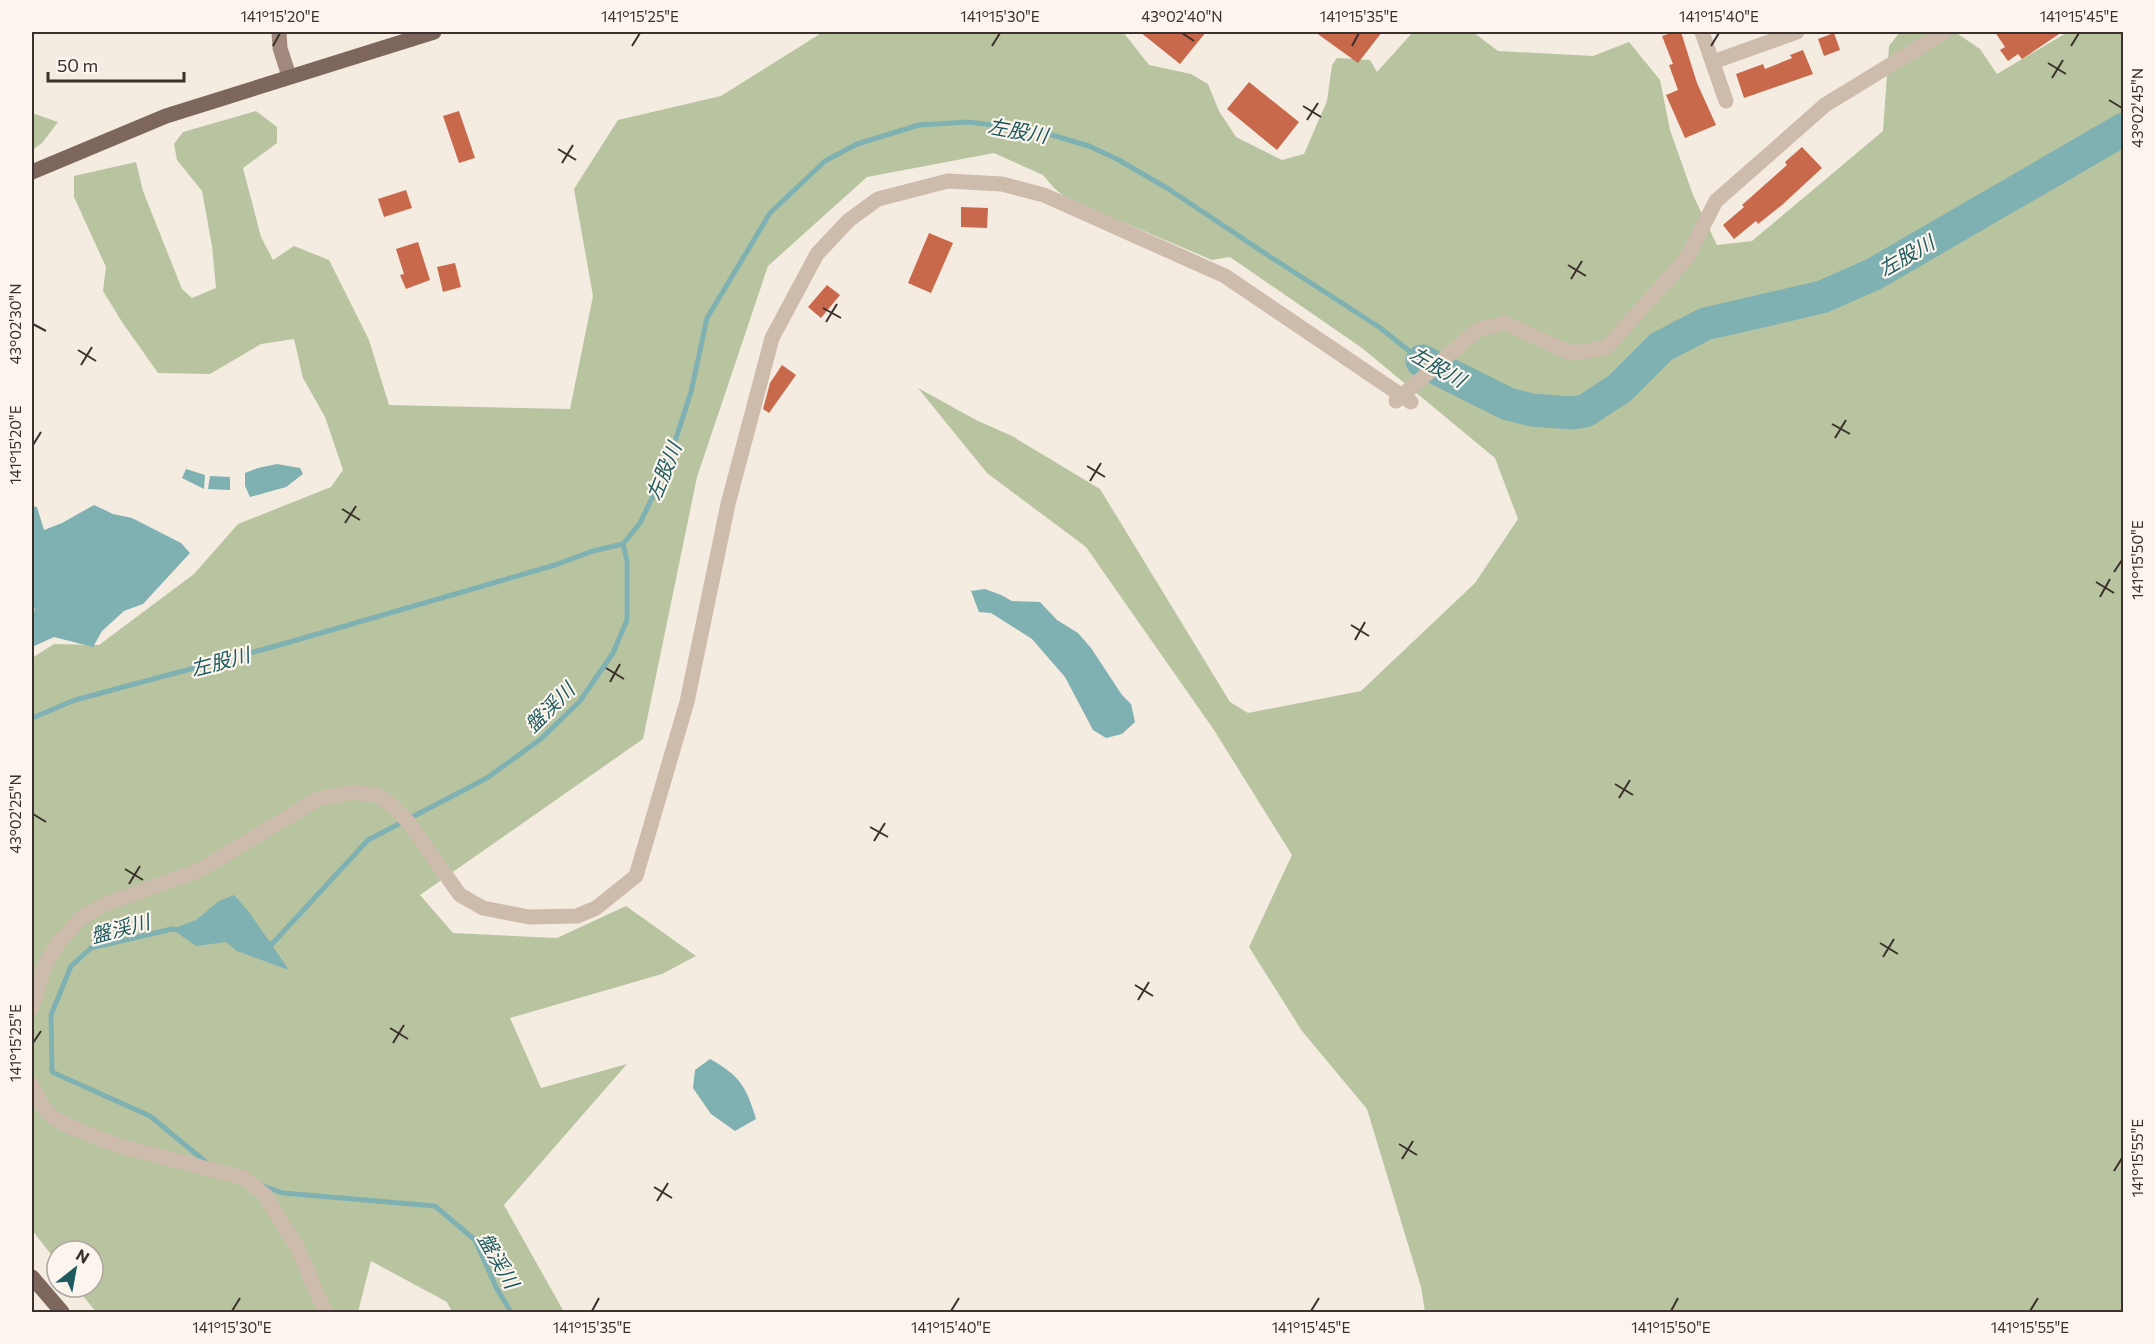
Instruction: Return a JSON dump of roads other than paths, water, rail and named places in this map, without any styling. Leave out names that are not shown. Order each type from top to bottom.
[{"type":"main road","points":[[32,172],[166,116],[434,32]]},
{"type":"main road","points":[[32,1277],[62,1312]]},
{"type":"street","points":[[279,32],[280,48],[289,76]]},
{"type":"street","points":[[1702,32],[1726,100]]},
{"type":"street","points":[[1713,62],[1797,32]]},
{"type":"street","points":[[1396,402],[1477,330],[1505,323],[1570,353],[1606,348],[1686,259],[1716,201],[1825,105],[1944,32]]},
{"type":"street","points":[[32,1007],[45,965],[59,942],[81,918],[102,905],[200,870],[318,799],[352,792],[377,795],[392,805],[409,823],[460,895],[483,908],[529,917],[577,916],[596,908],[636,876],[687,702],[728,504],[772,338],[817,254],[849,220],[878,199],[948,181],[1002,184],[1044,195],[1224,276],[1411,402]]},
{"type":"street","points":[[32,1085],[41,1104],[51,1116],[68,1126],[119,1146],[244,1178],[266,1195],[293,1240],[325,1312]]},
{"type":"water","points":[[277,464],[300,468],[303,474],[286,487],[250,497],[245,486],[245,473]]},
{"type":"water","points":[[186,469],[205,475],[204,489],[182,478]]},
{"type":"water","points":[[210,476],[230,477],[230,490],[208,489]]},
{"type":"water","points":[[94,505],[113,514],[132,518],[181,543],[190,553],[143,604],[124,611],[102,631],[93,647],[54,637],[32,647],[32,613],[35,610],[32,602],[32,506],[37,507],[44,530]]},
{"type":"water","points":[[985,589],[1012,601],[1040,602],[1057,620],[1078,633],[1091,648],[1122,695],[1131,704],[1135,722],[1122,734],[1106,738],[1093,730],[1065,677],[1032,639],[991,613],[979,612],[971,591]]},
{"type":"water","points":[[234,895],[249,912],[289,970],[237,951],[226,942],[196,946],[172,929],[196,920],[219,901]]},
{"type":"water","points":[[710,1059],[728,1071],[740,1083],[756,1119],[735,1131],[711,1114],[693,1088],[695,1070]]},
{"type":"waterway","name":"左股川","points":[[32,718],[75,700],[276,646],[623,544],[640,523],[666,469],[691,392],[707,318],[770,213],[825,161],[857,144],[919,125],[968,122],[1035,130],[1089,146],[1117,159],[1167,188],[1379,327],[1422,361]]},
{"type":"waterway","name":"左股川","points":[[1422,361],[1508,404],[1532,410],[1572,413],[1585,411],[1620,388],[1661,347],[1705,324],[1822,297],[1874,274],[2124,129]]},
{"type":"waterway","name":"盤渓川","points":[[265,943],[272,944],[368,840],[487,778],[542,738],[580,701],[613,653],[627,620],[627,561],[623,544]]},
{"type":"waterway","name":"盤渓川","points":[[179,930],[172,929],[91,948],[71,966],[51,1015],[52,1072],[150,1116],[207,1163]]},
{"type":"waterway","name":"盤渓川","points":[[263,1186],[283,1193],[435,1206],[475,1240],[497,1289],[511,1312]]}]
